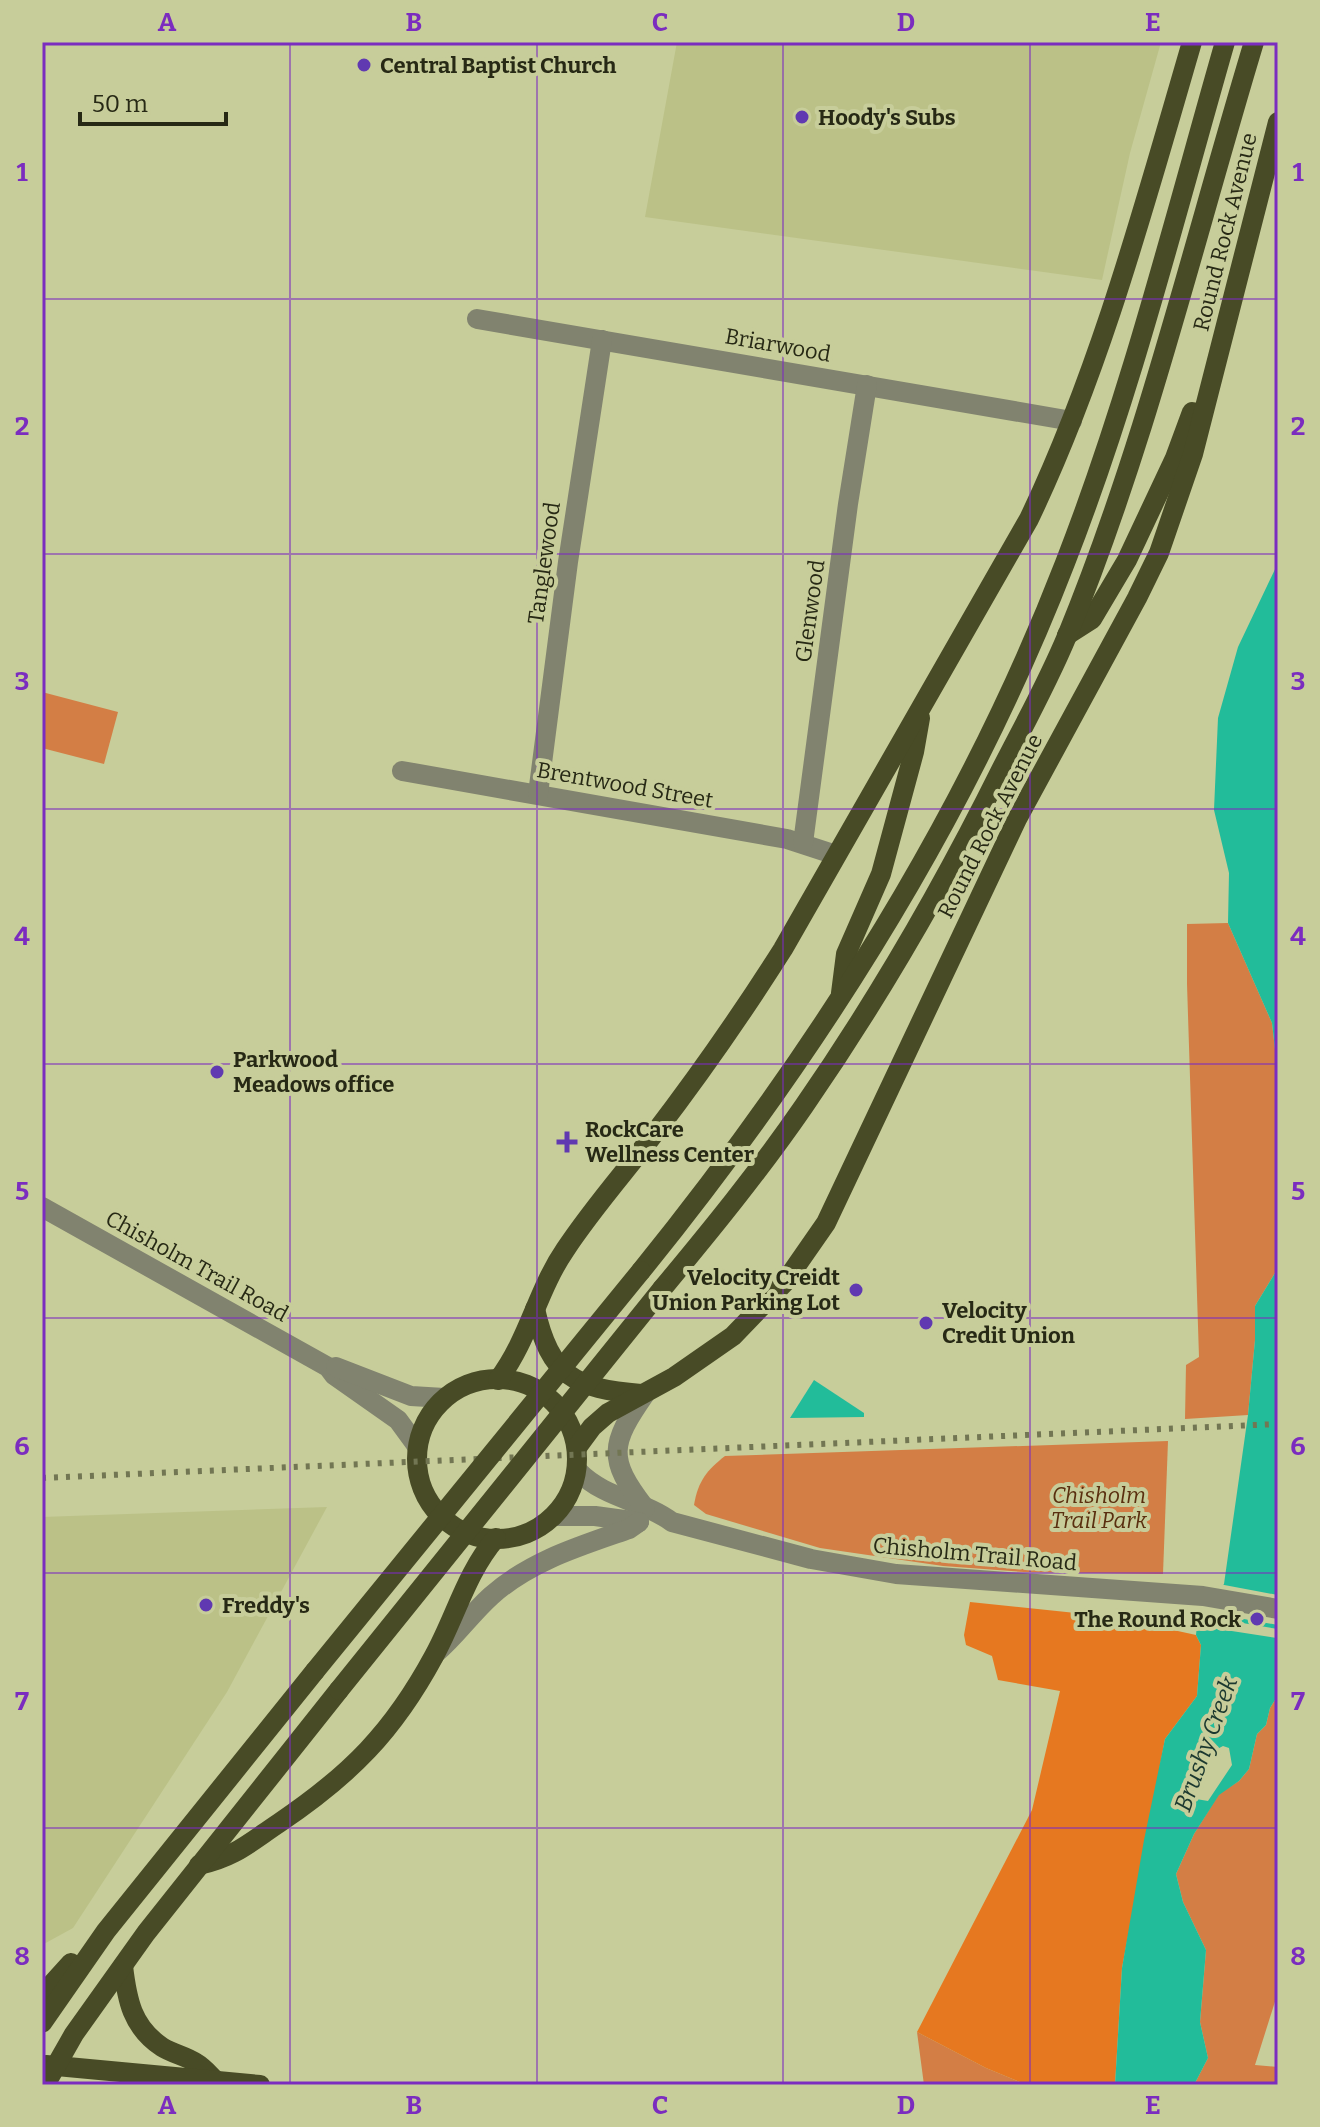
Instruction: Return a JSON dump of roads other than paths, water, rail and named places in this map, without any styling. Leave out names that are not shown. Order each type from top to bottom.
[{"type":"main road","points":[[498,1380],[519,1350],[558,1259],[748,1005],[1029,519],[1072,421],[1126,261],[1192,42]]},
{"type":"main road","points":[[42,2023],[106,1931],[726,1165],[840,999],[904,898],[1005,701],[1059,579],[1131,370],[1225,42]]},
{"type":"main road","points":[[45,2085],[49,2065],[199,1865],[662,1289],[803,1108],[905,948],[968,837],[1037,702],[1067,635],[1149,405],[1254,42]]},
{"type":"main road","name":"Round Rock Avenue","points":[[578,1446],[592,1427],[608,1413],[696,1363],[733,1336],[785,1282],[826,1223],[1017,819],[1159,553],[1179,500],[1214,374],[1278,122]]},
{"type":"main road","points":[[1067,635],[1092,619],[1127,560],[1175,458],[1192,413],[1214,374]]},
{"type":"main road","points":[[840,999],[846,954],[881,874],[914,752],[922,706]]},
{"type":"main road","points":[[535,1309],[541,1336],[551,1356],[567,1374],[590,1386],[645,1394]]},
{"type":"main road","points":[[498,1380],[524,1385],[547,1398],[566,1417],[578,1446],[578,1471],[570,1496],[555,1516],[528,1533],[496,1538],[476,1535],[456,1527],[432,1506],[416,1469],[417,1446],[427,1418],[444,1398],[467,1385],[498,1380]]},
{"type":"main road","points":[[199,1865],[226,1858],[320,1793],[358,1762],[401,1711],[436,1653],[473,1568],[496,1538]]},
{"type":"main road","points":[[42,1995],[87,1944],[106,1931]]},
{"type":"main road","points":[[123,1966],[127,1999],[145,2034],[164,2048],[196,2063],[215,2080]]},
{"type":"main road","points":[[49,2065],[260,2085]]},
{"type":"street","name":"Briarwood","points":[[477,319],[1072,421]]},
{"type":"street","name":"Tanglewood","points":[[538,794],[568,562],[602,340]]},
{"type":"street","name":"Glenwood","points":[[803,843],[867,385]]},
{"type":"street","name":"Brentwood Street","points":[[402,771],[803,843],[836,855]]},
{"type":"street","name":"Chisholm Trail Road","points":[[42,1207],[328,1367],[411,1396],[444,1398]]},
{"type":"street","name":"Chisholm Trail Road","points":[[328,1367],[334,1375],[398,1420],[417,1446]]},
{"type":"street","points":[[436,1653],[456,1636],[473,1614],[513,1579],[540,1562],[629,1529],[642,1515],[619,1469],[617,1452],[628,1419],[645,1394]]},
{"type":"street","name":"Chisholm Trail Road","points":[[578,1471],[593,1485],[658,1525],[672,1522],[811,1559],[896,1574],[1203,1596],[1278,1609]]},
{"type":"street","name":"Chisholm Trail Road","points":[[555,1516],[642,1515]]},
{"type":"water","points":[[1278,563],[1278,1075],[1272,1023],[1228,923],[1229,873],[1214,810],[1218,718],[1238,647]]},
{"type":"water","name":"Brushy Creek","points":[[1278,1268],[1278,1695],[1270,1708],[1266,1725],[1257,1734],[1249,1769],[1239,1781],[1219,1795],[1194,1834],[1176,1874],[1183,1902],[1206,1950],[1200,2022],[1208,2058],[1194,2085],[1115,2085],[1122,1968],[1165,1739],[1197,1696],[1201,1645],[1196,1635],[1198,1616],[1224,1584],[1248,1415],[1255,1306]],"holes":[[[1223,1746],[1229,1748],[1232,1765],[1208,1801],[1196,1799],[1193,1788],[1206,1755]]]},
{"type":"water","points":[[814,1380],[864,1413],[864,1417],[790,1418]]},
{"type":"railway","points":[[42,1478],[1278,1424]]},
{"type":"place","name":"Central Baptist Church","points":[[364,65]]},
{"type":"place","name":"Hoody's Subs","points":[[802,117]]},
{"type":"place","name":"Parkwood Meadows office","points":[[217,1072]]},
{"type":"place","name":"RockCare Wellness Center","points":[[567,1142]]},
{"type":"place","name":"Velocity Creidt Union Parking Lot","points":[[856,1290]]},
{"type":"place","name":"Velocity Credit Union","points":[[926,1323]]},
{"type":"place","name":"Freddy's","points":[[206,1605]]},
{"type":"place","name":"The Round Rock","points":[[1257,1619]]},
{"type":"park label","name":"Chisholm Trail Park","points":[[1099,1508]]}]
